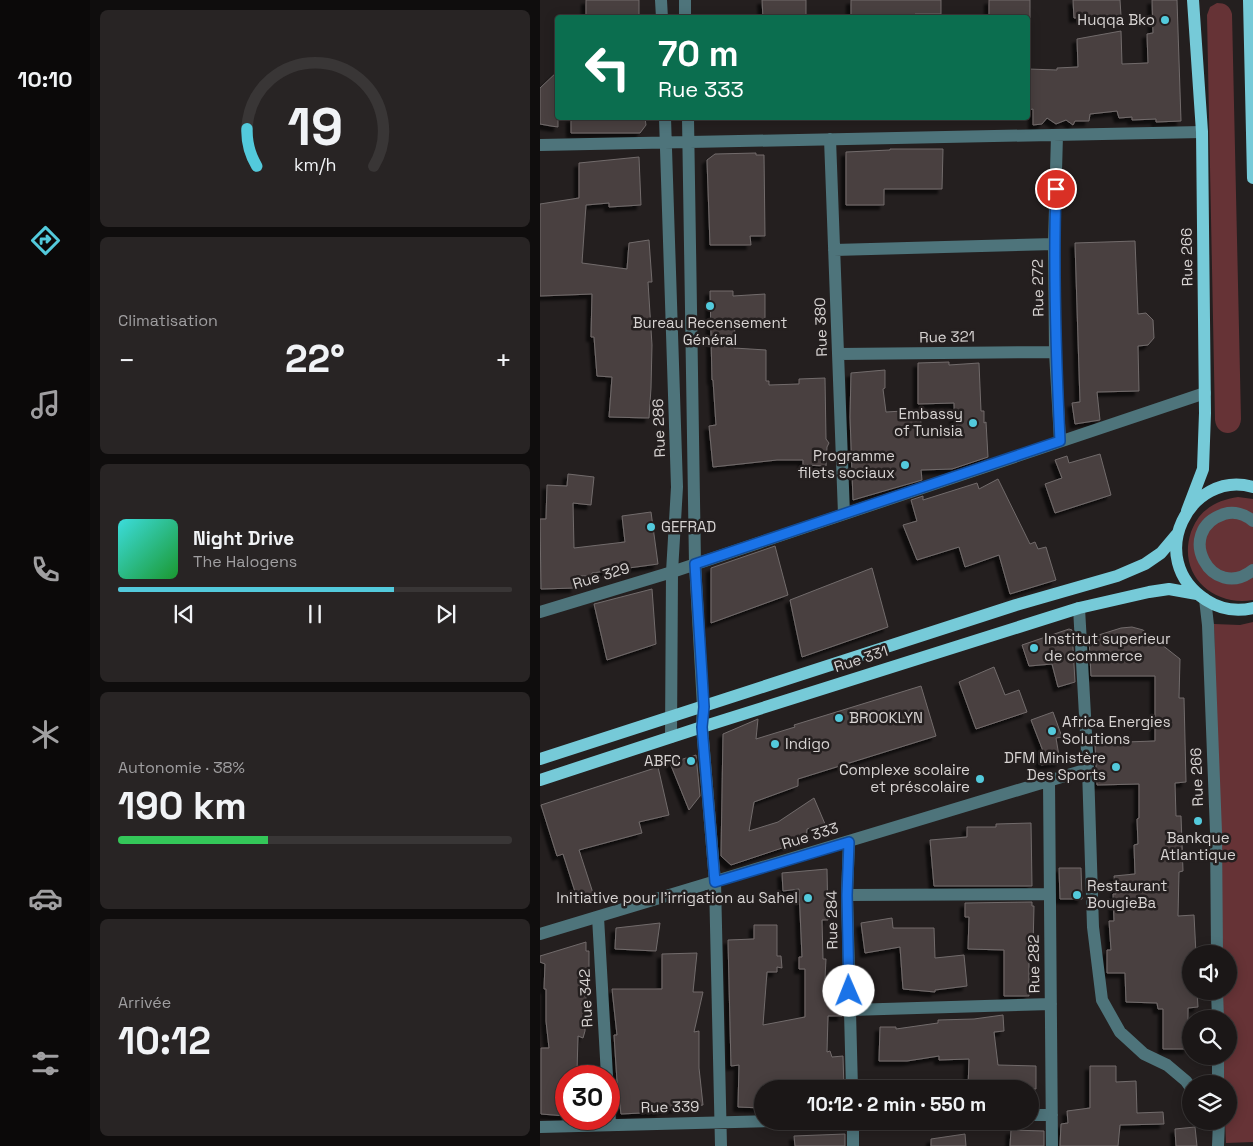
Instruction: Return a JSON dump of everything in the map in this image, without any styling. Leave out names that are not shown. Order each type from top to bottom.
[{"type":"main road","name":"Rue 266","points":[[1177,534],[1203,469],[1205,393],[1202,132],[1193,0]]},
{"type":"main road","points":[[1249,0],[1253,178]]},
{"type":"main road","points":[[1187,511],[1203,496],[1224,486],[1246,485],[1253,487]]},
{"type":"main road","points":[[1177,534],[1178,566],[1185,581],[1201,597]]},
{"type":"main road","name":"Rue 331","points":[[540,759],[1006,608],[1117,576],[1145,564],[1161,553],[1177,534]]},
{"type":"main road","name":"Rue 331","points":[[540,780],[1079,608],[1169,589],[1201,597],[1217,607],[1243,611],[1253,608]]},
{"type":"street","points":[[661,0],[662,15]]},
{"type":"street","points":[[685,0],[685,15]]},
{"type":"street","name":"Rue 286","points":[[665,120],[677,487],[672,572],[671,737]]},
{"type":"street","points":[[688,120],[695,564],[704,707],[702,727],[715,882],[721,1146]]},
{"type":"street","points":[[540,145],[1202,132]]},
{"type":"street","name":"Rue 272","points":[[1057,134],[1054,244],[1060,441]]},
{"type":"street","name":"Rue 380","points":[[830,139],[844,514]]},
{"type":"street","points":[[834,250],[1054,244]]},
{"type":"street","name":"Rue 321","points":[[839,354],[1056,352]]},
{"type":"street","name":"Rue 329","points":[[540,612],[672,572],[1205,393]]},
{"type":"street","points":[[1253,521],[1239,514],[1228,513],[1217,517],[1202,532],[1200,552],[1203,562],[1218,576],[1238,578],[1253,570]]},
{"type":"street","name":"Rue 266","points":[[1201,597],[1208,625],[1216,832],[1217,945]]},
{"type":"street","points":[[1079,608],[1088,770],[1092,927],[1102,1000],[1120,1032],[1144,1054],[1167,1065],[1182,1079]]},
{"type":"street","name":"Rue 333","points":[[540,934],[1088,770]]},
{"type":"street","name":"Rue 282","points":[[1049,781],[1052,1146]]},
{"type":"street","name":"Rue 284","points":[[849,842],[847,895],[852,1080]]},
{"type":"street","points":[[847,895],[1050,894]]},
{"type":"street","name":"Rue 342","points":[[598,917],[606,1065]]},
{"type":"street","points":[[850,1010],[1051,1004]]},
{"type":"street","points":[[1039,1115],[1052,1115]]},
{"type":"street","name":"Rue 339","points":[[620,1125],[754,1121]]},
{"type":"street","name":"Rue 339","points":[[540,1127],[555,1127]]},
{"type":"street","points":[[853,1130],[853,1146]]},
{"type":"street","points":[[1218,1130],[1218,1146]]},
{"type":"shaded area","points":[[1217,3],[1227,6],[1232,14],[1241,419],[1237,429],[1228,433],[1220,430],[1215,420],[1207,15],[1210,7]]},
{"type":"shaded area","points":[[1238,497],[1253,499],[1253,600],[1238,601],[1212,593],[1201,584],[1194,574],[1189,561],[1188,547],[1191,532],[1199,517],[1209,507]]},
{"type":"shaded area","points":[[1253,622],[1253,1142],[1226,1143],[1225,1130],[1237,1130],[1237,1075],[1224,1075],[1224,1065],[1237,1065],[1237,1010],[1223,1010],[1222,1000],[1237,1000],[1237,945],[1221,945],[1214,624],[1240,625]]},
{"type":"building","points":[[586,0],[639,0],[639,15],[586,15]]},
{"type":"building","points":[[762,0],[806,0],[806,15],[763,15]]},
{"type":"building","points":[[851,0],[941,0],[941,14],[851,15]]},
{"type":"building","points":[[989,0],[1030,0],[1030,15],[989,15]]},
{"type":"building","points":[[1073,0],[1120,0],[1121,16],[1074,18]]},
{"type":"building","points":[[1152,0],[1177,0],[1181,121],[1156,122],[1156,119],[1132,120],[1132,117],[1119,118],[1117,111],[1090,114],[1089,121],[1075,121],[1073,125],[1066,120],[1056,124],[1047,118],[1042,124],[1033,125],[1033,109],[1030,110],[1030,69],[1057,70],[1057,68],[1078,67],[1077,39],[1121,31],[1122,64],[1148,63],[1147,34],[1153,33]]},
{"type":"building","points":[[555,74],[555,120],[558,120],[558,127],[540,124],[540,88]]},
{"type":"building","points":[[571,120],[645,120],[646,125],[640,133],[571,133]]},
{"type":"building","points":[[890,149],[943,149],[942,189],[884,189],[884,205],[846,205],[846,152]]},
{"type":"building","points":[[756,153],[756,155],[764,155],[765,236],[750,236],[751,245],[710,245],[707,160],[715,154]]},
{"type":"building","points":[[639,157],[641,205],[609,207],[609,203],[586,205],[582,263],[627,269],[629,243],[649,240],[652,282],[648,282],[652,345],[649,418],[609,417],[612,377],[597,376],[594,337],[591,337],[592,294],[540,296],[540,204],[579,198],[579,163]]},
{"type":"building","points":[[1135,241],[1138,314],[1146,313],[1153,320],[1154,338],[1148,345],[1138,346],[1139,391],[1097,392],[1100,420],[1075,424],[1072,403],[1080,402],[1075,243]]},
{"type":"building","points":[[710,291],[733,291],[733,296],[765,294],[765,320],[740,321],[740,324],[735,324],[734,348],[766,350],[766,381],[769,381],[769,385],[799,384],[799,379],[825,378],[826,439],[829,443],[826,466],[803,465],[803,460],[777,460],[713,467],[709,426],[716,425],[712,380]]},
{"type":"building","points":[[949,362],[949,365],[979,363],[981,411],[984,411],[984,423],[986,422],[988,457],[952,469],[921,470],[922,480],[853,500],[850,417],[851,373],[885,370],[885,388],[883,389],[886,412],[920,410],[922,437],[955,436],[954,403],[918,404],[918,363]]},
{"type":"building","points":[[1100,454],[1111,495],[1055,513],[1045,484],[1062,478],[1055,460],[1067,456],[1069,463]]},
{"type":"building","points":[[568,474],[594,477],[591,505],[573,503],[574,548],[625,542],[622,516],[651,512],[658,564],[592,573],[592,576],[575,576],[575,588],[541,589],[540,519],[546,519],[547,485],[567,486]]},
{"type":"building","points":[[998,479],[1030,544],[1035,542],[1038,549],[1046,547],[1056,580],[1010,594],[999,555],[965,567],[959,547],[917,560],[903,525],[917,521],[911,500],[923,496],[923,500],[977,483],[979,489]]},
{"type":"building","points":[[775,546],[788,595],[711,623],[711,568]]},
{"type":"building","points":[[872,568],[888,627],[802,657],[790,600]]},
{"type":"building","points":[[652,589],[656,644],[607,660],[594,604]]},
{"type":"building","points":[[1132,627],[1143,630],[1180,659],[1179,698],[1184,698],[1186,782],[1175,783],[1176,816],[1181,816],[1183,871],[1179,872],[1178,916],[1194,915],[1196,945],[1182,945],[1182,1000],[1198,1000],[1198,1007],[1182,1010],[1182,1049],[1163,1049],[1163,1009],[1158,1009],[1157,1003],[1126,1002],[1125,973],[1107,973],[1107,950],[1111,950],[1109,921],[1114,921],[1113,894],[1116,894],[1114,876],[1135,874],[1134,845],[1138,844],[1139,784],[1097,785],[1095,743],[1155,741],[1155,676],[1091,676],[1089,638],[1121,628]]},
{"type":"building","points":[[1069,629],[1072,630],[1075,682],[1058,687],[1052,664],[1029,666],[1022,645]]},
{"type":"building","points":[[994,667],[1005,695],[1019,690],[1027,712],[976,729],[959,682]]},
{"type":"building","points":[[921,686],[936,736],[798,779],[798,786],[754,802],[749,831],[778,822],[814,798],[825,824],[807,829],[806,840],[731,865],[721,856],[723,734],[758,719],[756,739],[795,727],[794,725]]},
{"type":"building","points":[[1053,712],[1062,737],[1056,738],[1060,762],[1041,765],[1039,752],[1043,751],[1031,720]]},
{"type":"building","points":[[696,755],[700,796],[689,810],[670,763]]},
{"type":"building","points":[[658,767],[669,815],[639,822],[642,833],[579,850],[593,893],[577,898],[563,854],[557,856],[541,805]]},
{"type":"building","points":[[1031,823],[1032,886],[934,886],[930,840],[967,837],[967,827],[996,827],[996,824]]},
{"type":"building","points":[[1059,868],[1081,868],[1082,899],[1060,899]]},
{"type":"building","points":[[827,869],[828,920],[822,920],[823,959],[826,959],[825,979],[841,979],[842,1016],[828,1016],[827,1052],[830,1051],[832,1057],[843,1056],[844,1080],[754,1080],[754,1108],[738,1107],[739,1065],[731,1066],[728,940],[754,939],[754,925],[777,925],[777,956],[781,956],[782,968],[777,967],[777,972],[767,972],[763,1025],[805,1017],[805,969],[799,969],[799,957],[802,957],[799,889],[783,891],[782,873]]},
{"type":"building","points":[[1032,902],[1032,906],[1034,906],[1033,948],[1029,948],[1029,996],[1004,996],[1004,950],[968,949],[969,917],[965,917],[965,903]]},
{"type":"building","points":[[892,918],[893,928],[934,928],[935,958],[964,955],[967,986],[935,990],[935,992],[903,989],[900,947],[865,953],[861,923]]},
{"type":"building","points":[[660,923],[656,951],[615,949],[616,928]]},
{"type":"building","points":[[586,942],[586,951],[589,951],[585,1031],[583,1038],[578,1036],[577,1065],[555,1065],[555,1115],[541,1114],[541,1048],[549,1048],[546,1021],[546,989],[544,989],[545,964],[540,962],[540,956]]},
{"type":"building","points":[[697,953],[693,992],[703,992],[694,1032],[699,1031],[699,1068],[703,1105],[661,1110],[661,1112],[621,1114],[620,1065],[616,1065],[614,1035],[617,1035],[612,989],[662,989],[662,954]]},
{"type":"building","points":[[1003,1015],[1004,1031],[994,1032],[998,1065],[1036,1066],[1036,1080],[968,1080],[969,1059],[939,1060],[939,1056],[907,1061],[879,1061],[880,1027],[896,1027],[896,1029],[938,1023],[938,1020],[974,1019]]},
{"type":"building","points":[[1090,1066],[1116,1066],[1116,1082],[1136,1081],[1137,1113],[1163,1112],[1164,1124],[1120,1125],[1118,1146],[1060,1146],[1061,1124],[1068,1123],[1067,1111],[1090,1108]]},
{"type":"building","points":[[1175,1129],[1195,1130],[1197,1146],[1176,1146]]},
{"type":"building","points":[[1011,1130],[1044,1131],[1044,1146],[1010,1146]]},
{"type":"building","points":[[845,1134],[845,1146],[795,1146],[794,1136]]},
{"type":"building","points":[[965,1134],[966,1146],[931,1146],[931,1139]]},
{"type":"place","name":"Huqqa Bko","points":[[1165,20]]},
{"type":"place","name":"Bureau Recensement Général","points":[[710,306]]},
{"type":"place","name":"Embassy of Tunisia","points":[[973,423]]},
{"type":"place","name":"Programme filets sociaux","points":[[905,465]]},
{"type":"place","name":"GEFRAD","points":[[651,527]]},
{"type":"place","name":"Institut superieur de commerce","points":[[1034,648]]},
{"type":"place","name":"BROOKLYN","points":[[839,718]]},
{"type":"place","name":"Africa Energies Solutions","points":[[1052,731]]},
{"type":"place","name":"Indigo","points":[[775,744]]},
{"type":"place","name":"ABFC","points":[[691,761]]},
{"type":"place","name":"DFM Ministère Des Sports","points":[[1116,767]]},
{"type":"place","name":"Complexe scolaire et préscolaire","points":[[980,779]]},
{"type":"place","name":"Bankque Atlantique","points":[[1198,821]]},
{"type":"place","name":"Restaurant BougieBa","points":[[1077,895]]},
{"type":"place","name":"Initiative pour l'irrigation au Sahel","points":[[808,898]]},
{"type":"route","points":[[849,991],[847,895],[849,842],[715,882],[702,727],[704,707],[695,564],[1060,441],[1055,326],[1054,244],[1056,189]]}]
